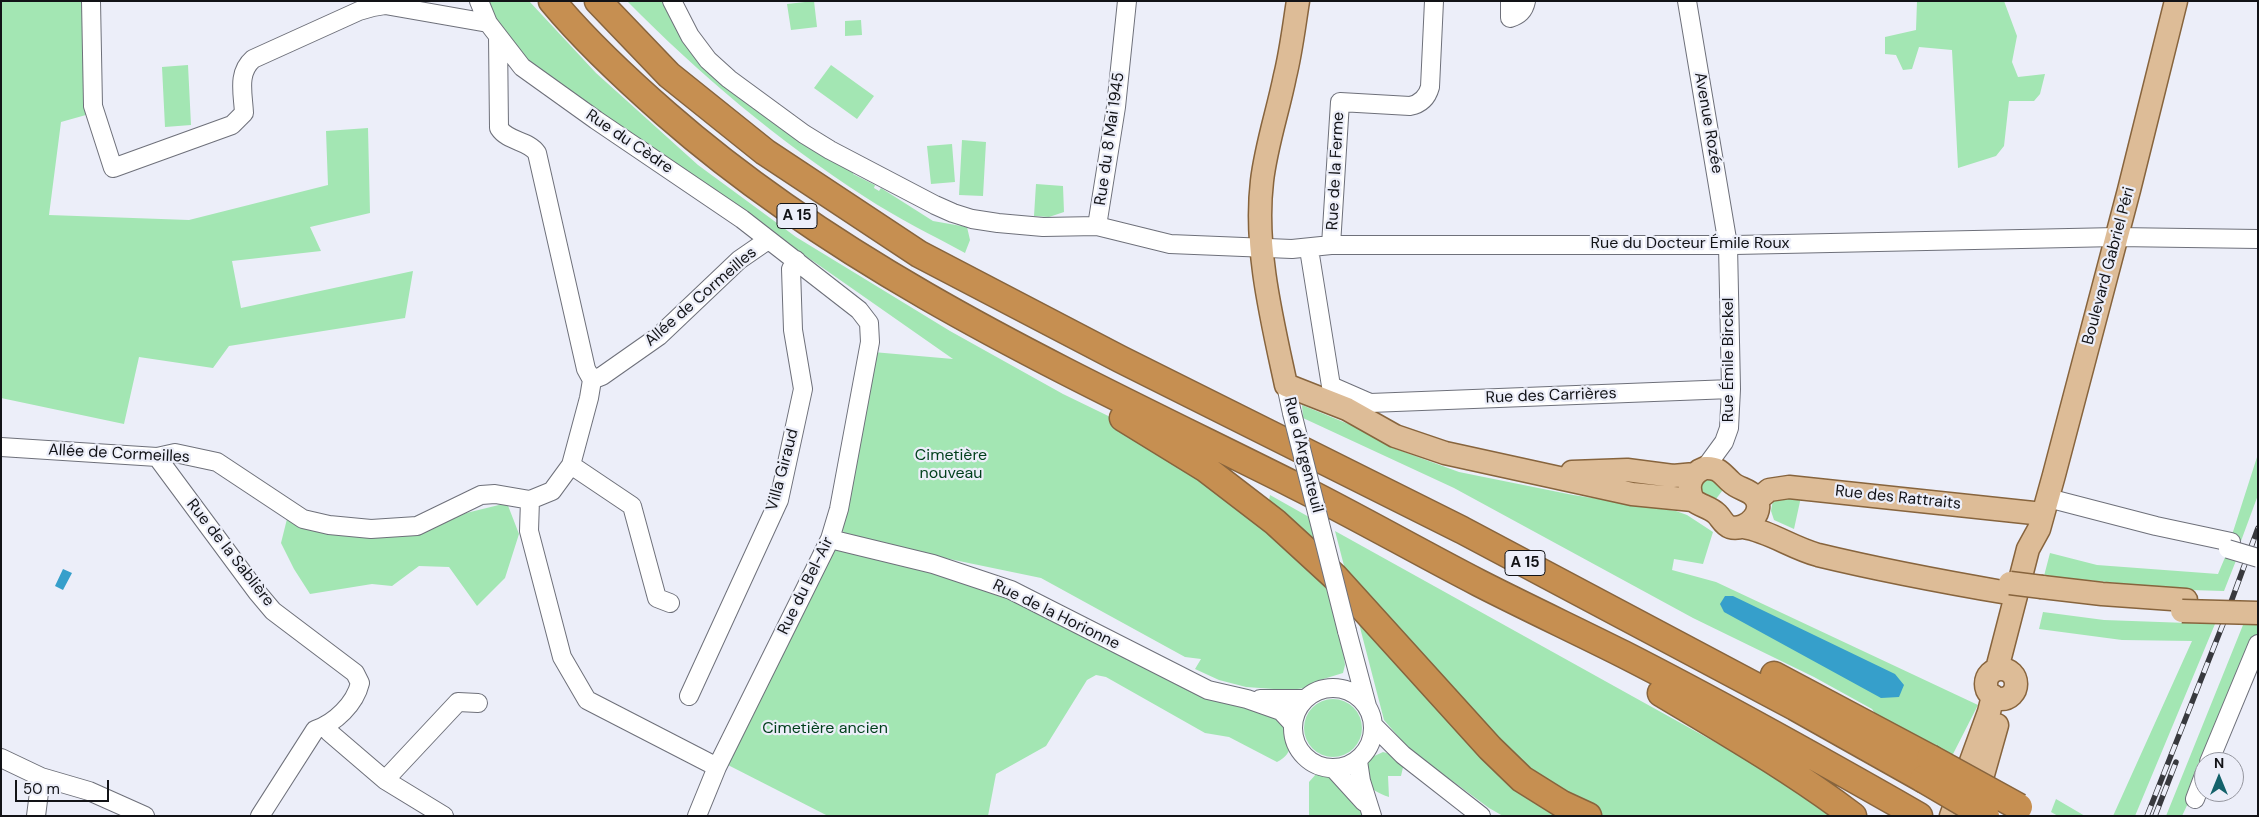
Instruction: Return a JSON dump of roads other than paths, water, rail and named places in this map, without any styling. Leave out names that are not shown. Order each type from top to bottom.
[{"type":"highway","name":"A 15","points":[[552,1],[638,90],[714,155],[812,226],[902,283],[968,320],[1304,490],[1478,583],[1621,653],[1744,718],[1915,814]]},
{"type":"highway","name":"A 15","points":[[598,1],[670,75],[765,152],[919,254],[1120,359],[1462,530],[1795,707],[1927,768],[1986,816]]},
{"type":"highway","points":[[1080,378],[1086,398],[1206,469],[1275,522],[1335,578],[1490,748],[1522,779],[1562,804],[1588,816]]},
{"type":"highway","points":[[1478,583],[1776,762],[1818,789],[1853,816]]},
{"type":"highway","points":[[1927,768],[2027,811]]},
{"type":"main road","points":[[1289,1],[1289,56]]},
{"type":"main road","points":[[1289,56],[1298,1]]},
{"type":"main road","name":"Boulevard Gabriel Péri","points":[[1999,697],[2013,694],[2016,686],[2005,671],[2015,652],[2040,550],[2043,514],[2117,237],[2176,1]]},
{"type":"main road","name":"Rue d'Argenteuil","points":[[1286,385],[1274,325],[1263,248],[1262,181],[1289,56]]},
{"type":"main road","points":[[1286,385],[1347,409],[1385,432],[1445,454],[1632,494],[1693,500],[1712,510],[1728,526],[1743,527],[1761,532],[1794,548],[1818,555],[1919,577],[2041,592],[2258,613]]},
{"type":"main road","points":[[1504,467],[1562,472],[1627,470],[1673,476],[1719,470],[1734,484],[1752,493],[1763,516],[1773,526],[1801,539],[2009,588]]},
{"type":"main road","points":[[1693,500],[1690,480],[1700,471]]},
{"type":"main road","name":"Rue des Rattraits","points":[[1758,504],[1769,490],[1790,487],[2043,514]]},
{"type":"main road","points":[[1743,527],[1753,519],[1758,504]]},
{"type":"main road","points":[[2184,605],[2258,602]]},
{"type":"main road","points":[[1951,816],[1990,712],[1999,697]]},
{"type":"main road","points":[[1971,816],[1999,697]]},
{"type":"street","points":[[91,1],[93,106],[114,168],[232,125],[244,113],[242,75],[246,66],[254,59],[359,11],[385,6],[493,29]]},
{"type":"street","points":[[479,1],[493,29],[499,128],[507,136],[528,145],[538,153],[586,369],[592,380],[571,465],[552,491],[530,500],[529,531],[562,657],[587,700],[717,767]]},
{"type":"street","name":"Rue du Docteur Émile Roux","points":[[672,1],[690,36],[708,60],[729,79],[804,134],[935,205],[972,219],[998,223],[1043,227],[1097,226],[1170,244],[1309,249],[1331,245],[1728,245],[2117,237],[2258,238]]},
{"type":"street","name":"Rue du 8 Mai 1945","points":[[1097,226],[1122,52],[1127,1]]},
{"type":"street","name":"Rue de la Ferme","points":[[1331,245],[1340,102],[1410,106],[1418,104],[1425,98],[1430,90],[1434,1]]},
{"type":"street","points":[[1510,1],[1510,18],[1519,15],[1525,8],[1526,1]]},
{"type":"street","name":"Avenue Rozée","points":[[1687,1],[1728,245]]},
{"type":"street","name":"Rue du Cèdre","points":[[493,29],[522,67],[596,120],[742,218],[865,316],[871,330],[870,342]]},
{"type":"street","name":"Allée de Cormeilles","points":[[592,380],[602,376],[659,336],[738,260],[768,240]]},
{"type":"street","name":"Rue Émile Birckel","points":[[1700,471],[1716,454],[1728,434],[1731,388],[1728,245]]},
{"type":"street","name":"Rue des Carrières","points":[[1309,249],[1331,386],[1370,403],[1731,388]]},
{"type":"street","name":"Villa Giraud","points":[[689,696],[779,500],[803,388],[794,335],[791,269],[796,260]]},
{"type":"street","name":"Rue du Bel-Air","points":[[697,816],[717,767],[830,539],[839,509],[870,342]]},
{"type":"street","name":"Rue d'Argenteuil","points":[[1286,385],[1367,706]]},
{"type":"street","name":"Allée de Cormeilles","points":[[1,447],[158,457],[175,453],[217,462],[303,519],[329,525],[371,529],[417,526],[481,495],[495,494],[530,500]]},
{"type":"street","name":"Rue de la Sablière","points":[[158,457],[257,592],[274,610],[358,676],[360,683],[354,698],[328,725]]},
{"type":"street","points":[[571,465],[632,506],[657,598],[670,604]]},
{"type":"street","points":[[2043,514],[2156,526],[2230,546],[2258,550]]},
{"type":"street","name":"Rue de la Horionne","points":[[830,539],[933,564],[1011,590],[1208,690],[1247,699],[1281,711],[1292,724]]},
{"type":"street","points":[[2230,546],[2258,558]]},
{"type":"street","points":[[2213,752],[2258,644]]},
{"type":"street","points":[[1340,688],[1350,676],[1356,659]]},
{"type":"street","points":[[1374,726],[1369,746],[1358,760],[1347,766],[1334,769],[1319,766],[1309,761],[1300,752],[1294,739],[1292,724],[1296,710],[1305,698],[1315,692],[1327,688],[1340,688],[1355,694],[1367,706],[1374,726],[1403,755],[1481,816]]},
{"type":"street","name":"Rue de la Horionne","points":[[1247,699],[1305,698]]},
{"type":"street","points":[[385,780],[458,702],[478,703]]},
{"type":"street","points":[[260,816],[315,730],[328,725],[330,732],[385,780],[444,816]]},
{"type":"street","points":[[1369,746],[1385,748],[1403,755]]},
{"type":"street","points":[[1,758],[41,777],[89,790],[145,816]]},
{"type":"street","points":[[1358,760],[1370,811]]},
{"type":"street","points":[[1334,769],[1370,811]]},
{"type":"street","points":[[36,816],[41,777]]},
{"type":"water","points":[[63,569],[72,573],[63,590],[55,586]]},
{"type":"water","points":[[1725,596],[1733,596],[1895,674],[1904,685],[1899,697],[1881,698],[1724,612],[1720,604]]},
{"type":"railway","points":[[2147,816],[2223,624],[2258,528]]},
{"type":"railway","points":[[2155,816],[2176,762]]},
{"type":"park label","name":"Cimetière nouveau","points":[[951,465]]},
{"type":"park label","name":"Cimetière ancien","points":[[825,729]]}]
